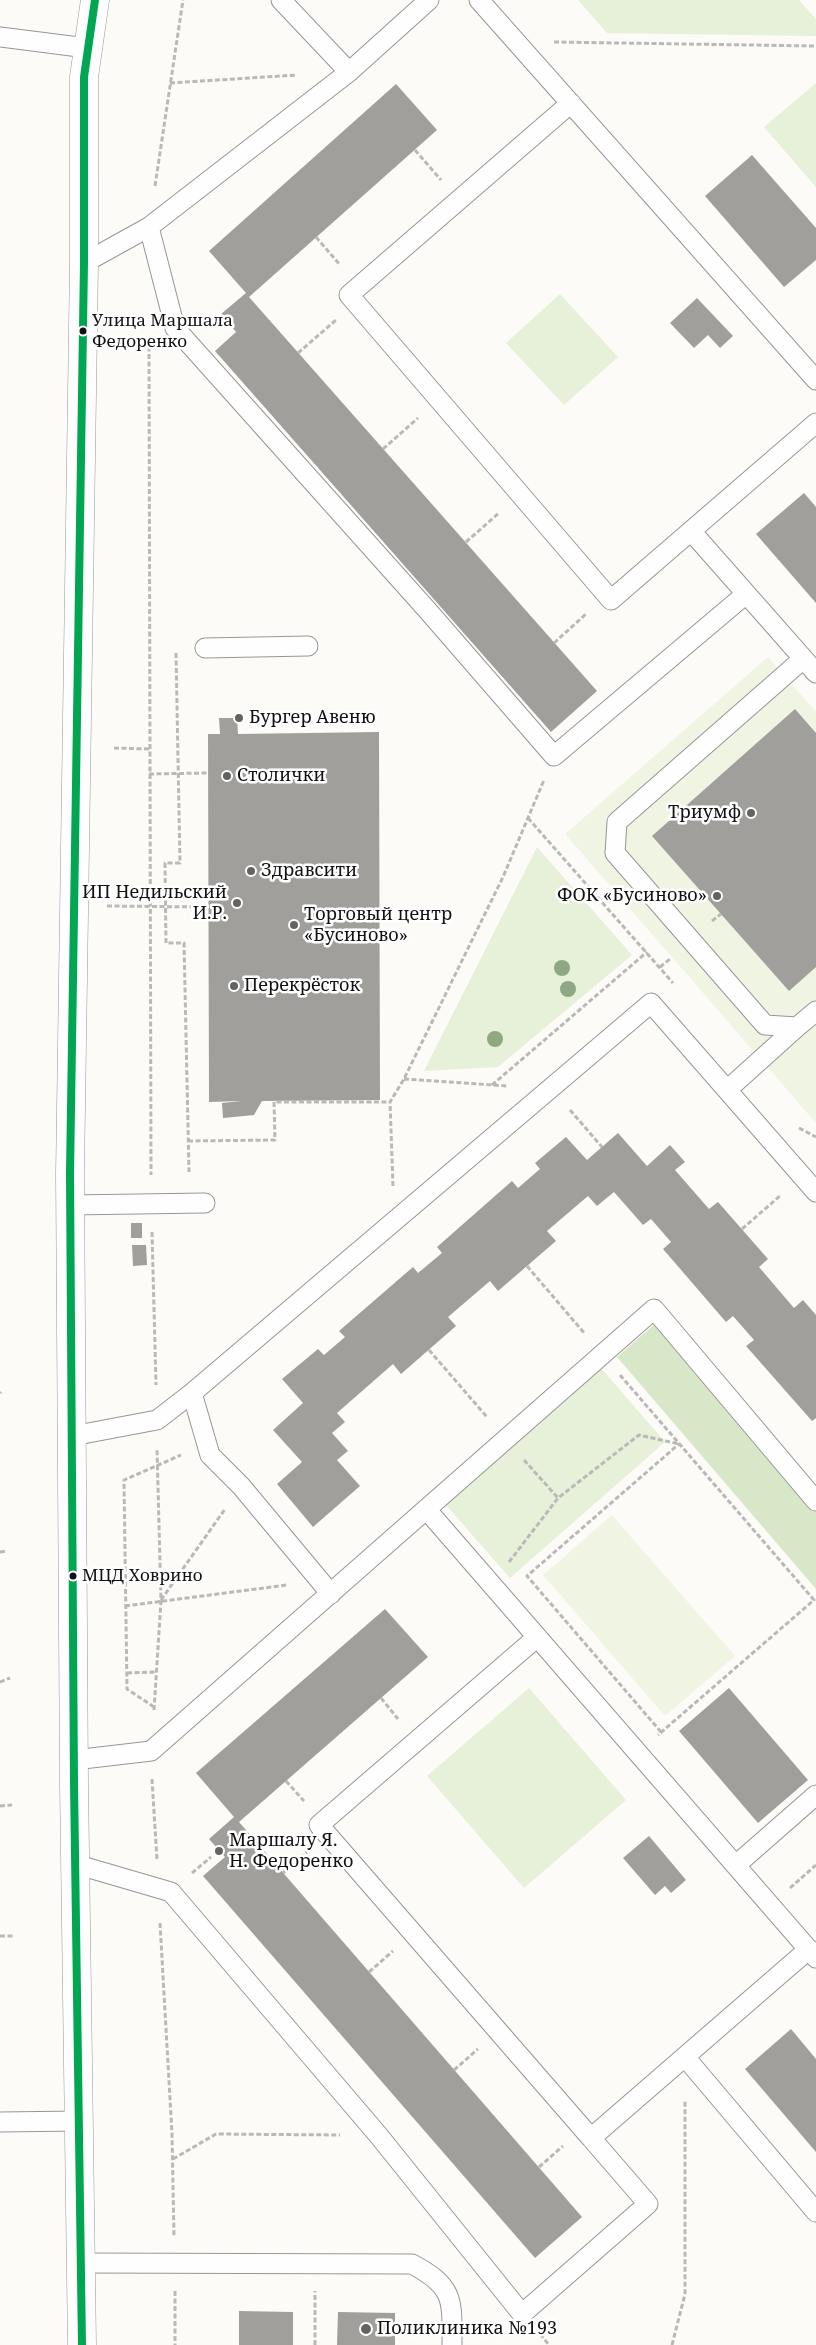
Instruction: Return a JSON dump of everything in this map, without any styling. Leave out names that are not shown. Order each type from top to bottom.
[{"type":"street","points":[[82,2345],[75,1864],[70,1205],[75,726],[84,263],[84,78],[95,0]]},
{"type":"lane","points":[[281,0],[349,72]]},
{"type":"lane","points":[[84,263],[149,227],[349,72],[429,0]]},
{"type":"lane","points":[[479,0],[816,380]]},
{"type":"lane","points":[[0,37],[87,48]]},
{"type":"lane","points":[[571,103],[458,200],[357,294],[438,399],[611,600],[816,423]]},
{"type":"lane","points":[[149,227],[175,328],[554,756],[746,594]]},
{"type":"lane","points":[[691,531],[810,666],[617,822],[615,853],[765,1025],[797,1027]]},
{"type":"lane","points":[[205,648],[308,646]]},
{"type":"lane","points":[[72,1436],[157,1420],[192,1393],[651,1004],[816,1192]]},
{"type":"lane","points":[[727,1090],[816,1011]]},
{"type":"lane","points":[[70,1205],[205,1203]]},
{"type":"lane","points":[[74,1760],[151,1751],[326,1587],[426,1509],[654,1308],[816,1501]]},
{"type":"lane","points":[[192,1393],[210,1454],[241,1486],[326,1587]]},
{"type":"lane","points":[[426,1509],[812,1954],[685,2057],[591,2138]]},
{"type":"lane","points":[[75,1864],[171,1892],[379,2136],[522,2314],[648,2204],[319,1825],[536,1638]]},
{"type":"lane","points":[[736,1865],[816,1794]]},
{"type":"lane","points":[[685,2057],[816,2212]]},
{"type":"lane","points":[[0,2122],[79,2121]]},
{"type":"lane","points":[[81,2263],[412,2264],[433,2275],[445,2288],[452,2306],[452,2345]]},
{"type":"path","points":[[149,227],[183,0]]},
{"type":"path","points":[[515,41],[816,46]]},
{"type":"path","points":[[170,83],[299,75]]},
{"type":"path","points":[[415,150],[458,200]]},
{"type":"path","points":[[298,353],[357,294],[316,237]]},
{"type":"path","points":[[149,336],[151,1204],[161,1602],[151,1751],[173,2159],[176,2345]]},
{"type":"path","points":[[383,449],[438,399]]},
{"type":"path","points":[[466,542],[520,494]]},
{"type":"path","points":[[554,643],[607,595]]},
{"type":"path","points":[[176,649],[180,863],[165,863],[166,943],[184,943],[189,1172]]},
{"type":"path","points":[[114,748],[149,750]]},
{"type":"path","points":[[394,1222],[390,1102],[404,1080],[504,877],[554,756]]},
{"type":"path","points":[[149,774],[208,773]]},
{"type":"path","points":[[528,818],[674,984]]},
{"type":"path","points":[[103,906],[208,907]]},
{"type":"path","points":[[492,1085],[647,952]]},
{"type":"path","points":[[660,967],[672,957]]},
{"type":"path","points":[[404,1080],[552,1088],[602,1147]]},
{"type":"path","points":[[188,1141],[275,1140],[274,1102],[390,1102]]},
{"type":"path","points":[[742,1229],[802,1176]]},
{"type":"path","points":[[527,1266],[815,1600],[637,1753]]},
{"type":"path","points":[[488,1582],[503,1569],[558,1498],[639,1435],[679,1444]]},
{"type":"path","points":[[661,1732],[527,1576],[679,1444]]},
{"type":"path","points":[[154,1707],[128,1689],[124,1480],[157,1466]]},
{"type":"path","points":[[161,1602],[241,1486]]},
{"type":"path","points":[[0,1552],[6,1551]]},
{"type":"path","points":[[125,1606],[326,1587]]},
{"type":"path","points":[[127,1673],[156,1672]]},
{"type":"path","points":[[0,1682],[10,1678]]},
{"type":"path","points":[[0,1806],[12,1806]]},
{"type":"path","points":[[0,1936],[15,1936]]},
{"type":"path","points":[[672,2345],[685,2294],[683,2194],[685,2057]]},
{"type":"path","points":[[173,2159],[216,2134],[379,2136]]},
{"type":"path","points":[[315,2345],[316,2263]]},
{"type":"green space","points":[[578,0],[799,0],[816,19],[816,36],[607,33]]},
{"type":"green space","points":[[816,83],[816,187],[764,127]]},
{"type":"green space","points":[[560,294],[618,357],[564,405],[506,343]]},
{"type":"green space","name":"ФОК «Бусиново»","points":[[768,657],[816,712],[816,1123],[565,834]]},
{"type":"green space","points":[[537,847],[632,955],[498,1067],[424,1071]]},
{"type":"green space","points":[[656,1323],[816,1512],[816,1589],[617,1357]]},
{"type":"green space","points":[[601,1368],[665,1442],[510,1578],[446,1505]]},
{"type":"green space","points":[[612,1515],[735,1656],[665,1716],[543,1575]]},
{"type":"green space","points":[[529,1688],[626,1800],[524,1888],[427,1776]]},
{"type":"building","points":[[396,84],[437,130],[249,297],[597,691],[551,732],[215,351],[236,332],[221,314],[246,293],[209,251]]},
{"type":"building","points":[[752,155],[816,228],[816,260],[784,287],[705,196]]},
{"type":"building","points":[[697,298],[733,336],[720,348],[708,335],[694,348],[670,323]]},
{"type":"building","points":[[804,493],[816,507],[816,603],[756,534]]},
{"type":"building","points":[[795,709],[816,733],[816,967],[789,991],[652,836]]},
{"type":"building","name":"Торговый центр «Бусиново»","points":[[219,718],[237,718],[238,734],[379,732],[380,1100],[262,1101],[254,1115],[223,1118],[222,1103],[241,1101],[209,1102],[208,734],[220,734]]},
{"type":"building","points":[[618,1133],[647,1166],[670,1145],[685,1162],[675,1170],[709,1209],[718,1202],[768,1259],[759,1267],[794,1308],[803,1300],[816,1315],[816,1418],[812,1421],[746,1346],[754,1340],[733,1316],[726,1322],[663,1249],[671,1242],[651,1219],[643,1225],[614,1192],[597,1206],[588,1196],[547,1231],[556,1241],[498,1291],[490,1281],[448,1317],[456,1326],[401,1374],[393,1364],[337,1413],[345,1422],[332,1433],[348,1451],[337,1460],[360,1486],[313,1527],[277,1484],[302,1462],[273,1430],[303,1403],[282,1379],[318,1349],[324,1355],[345,1337],[339,1331],[413,1267],[418,1273],[442,1253],[437,1247],[512,1181],[518,1188],[540,1169],[535,1163],[566,1137],[587,1160]]},
{"type":"building","points":[[131,1223],[142,1223],[142,1238],[131,1238]]},
{"type":"building","points":[[132,1245],[146,1245],[147,1265],[133,1266]]},
{"type":"building","points":[[385,1609],[428,1657],[239,1822],[582,2217],[535,2258],[203,1876],[225,1857],[209,1839],[234,1817],[196,1773]]},
{"type":"building","points":[[729,1688],[808,1780],[758,1823],[679,1731]]},
{"type":"building","points":[[649,1836],[686,1880],[671,1893],[665,1886],[655,1895],[623,1858]]},
{"type":"building","points":[[791,2029],[816,2059],[816,2152],[745,2069]]},
{"type":"building","points":[[239,2311],[293,2312],[293,2345],[239,2345]]},
{"type":"building","name":"Поликлиника №193","points":[[338,2312],[395,2313],[395,2345],[337,2345]]},
{"type":"transit line","points":[[82,2345],[74,1783],[70,1173],[84,263],[84,77],[95,0]]},
{"type":"place","name":"Улица Маршала Федоренко","points":[[83,331]]},
{"type":"place","name":"Бургер Авеню","points":[[239,718]]},
{"type":"place","name":"Столички","points":[[227,776]]},
{"type":"place","name":"Триумф","points":[[751,813]]},
{"type":"place","name":"Здравсити","points":[[251,871]]},
{"type":"place","name":"ФОК «Бусиново»","points":[[717,896]]},
{"type":"place","name":"ИП Недильский И.Р.","points":[[237,903]]},
{"type":"place","name":"Торговый центр «Бусиново»","points":[[294,925]]},
{"type":"place","name":"Перекрёсток","points":[[234,986]]},
{"type":"place","name":"МЦД Ховрино","points":[[73,1576]]},
{"type":"place","name":"Маршалу Я. Н. Федоренко","points":[[219,1851]]},
{"type":"place","name":"Поликлиника №193","points":[[366,2329]]}]
